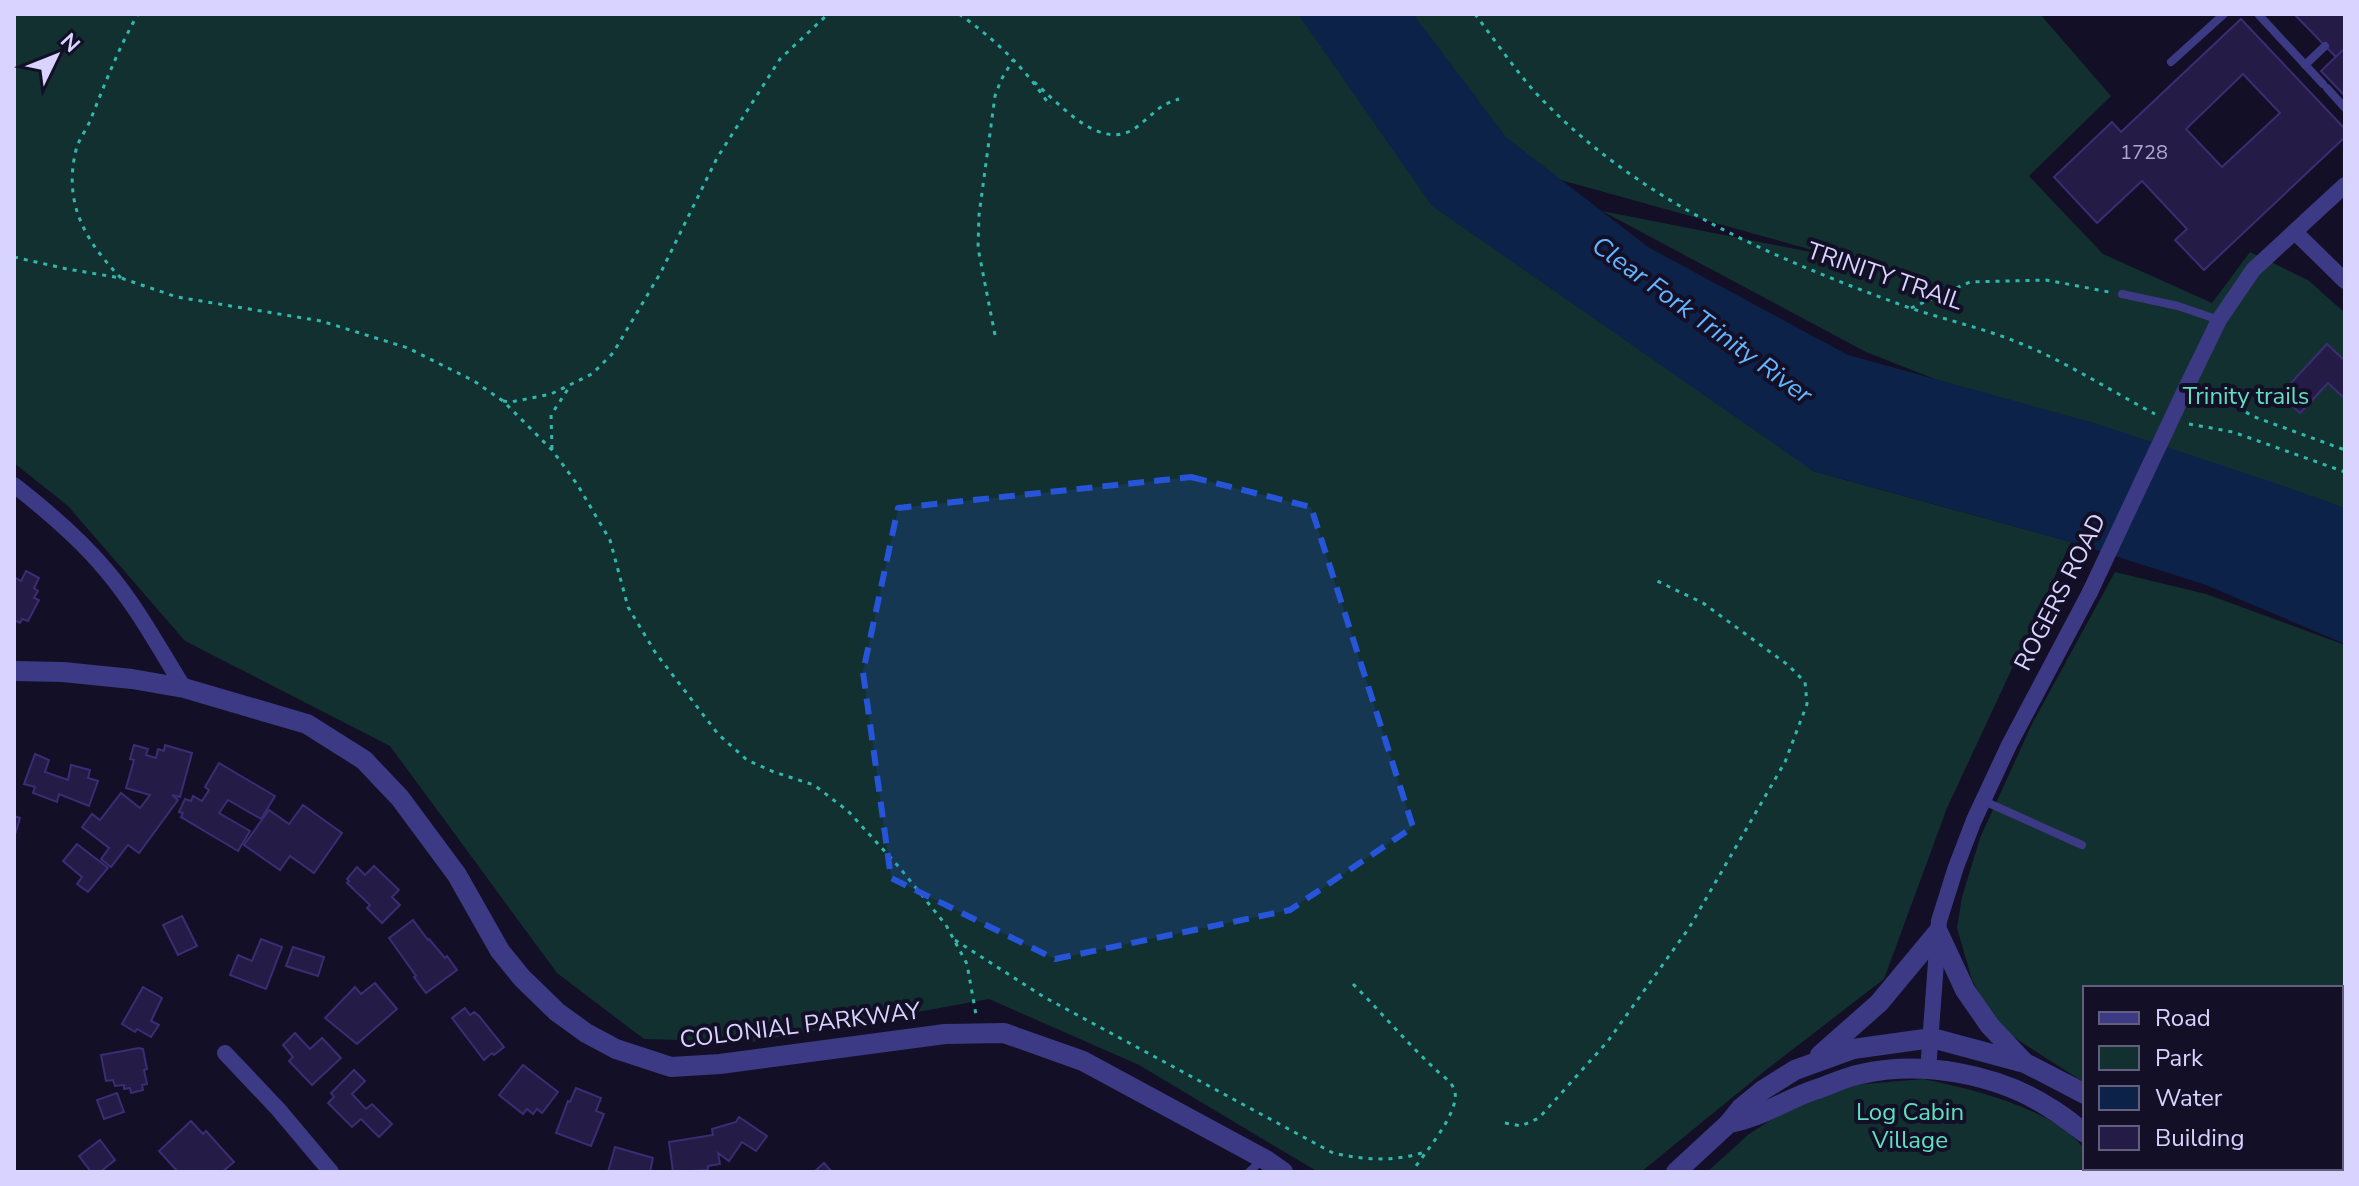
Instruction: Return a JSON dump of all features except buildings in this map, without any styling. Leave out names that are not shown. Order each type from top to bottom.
[{"type":"street","name":"ROGERS ROAD","points":[[1928,1071],[1939,921],[1956,867],[1983,800],[2090,592],[2219,320],[2253,270],[2345,185]]},
{"type":"street","points":[[2295,232],[2345,281]]},
{"type":"street","points":[[14,485],[43,508],[105,568],[132,604],[184,688]]},
{"type":"street","name":"COLONIAL PARKWAY","points":[[14,671],[63,672],[184,688],[307,724],[364,760],[400,798],[457,875],[500,951],[522,978],[557,1012],[616,1049],[671,1067],[720,1064],[945,1034],[1004,1033],[1083,1061],[1256,1165],[1283,1172]]},
{"type":"street","points":[[1807,1065],[1879,1003],[1938,932],[1965,990],[1990,1026],[2025,1063]]},
{"type":"street","points":[[1676,1172],[1763,1090],[1795,1070],[1853,1049],[1932,1038],[2025,1063],[2083,1093]]},
{"type":"street","points":[[225,1053],[331,1172]]},
{"type":"street","points":[[1729,1123],[1752,1119],[1776,1105],[1860,1074],[1895,1069],[1954,1072],[2004,1085],[2049,1106],[2083,1132]]},
{"type":"lane","points":[[2171,62],[2224,14]]},
{"type":"lane","points":[[2258,14],[2345,108]]},
{"type":"lane","points":[[2305,65],[2325,46]]},
{"type":"lane","points":[[2122,294],[2178,306],[2219,320]]},
{"type":"lane","points":[[1983,800],[2082,845]]},
{"type":"path","points":[[121,278],[102,258],[86,234],[72,193],[76,148],[126,34],[138,14]]},
{"type":"path","points":[[503,401],[551,394],[592,374],[613,353],[661,272],[724,146],[780,59],[828,14]]},
{"type":"path","points":[[959,14],[983,31],[1034,82],[1101,134],[1116,136],[1138,127],[1164,104],[1179,99]]},
{"type":"path","name":"TRINITY TRAIL","points":[[1475,14],[1534,90],[1600,153],[1656,194],[1781,259],[1911,308],[1984,328],[2025,345],[2154,414]]},
{"type":"path","points":[[995,335],[978,248],[979,215],[995,96],[1013,60]]},
{"type":"path","points":[[1034,82],[1050,106]]},
{"type":"path","points":[[14,257],[121,278],[177,297],[321,321],[408,348],[474,381],[503,401],[552,450],[577,484],[610,540],[628,607],[655,652],[718,734],[747,760],[814,785],[848,811],[946,925],[967,964],[979,1032]]},
{"type":"path","points":[[1911,308],[1970,282],[2046,280],[2122,294]]},
{"type":"path","points":[[2190,380],[2252,416],[2345,450]]},
{"type":"path","points":[[552,450],[551,415],[572,383]]},
{"type":"path","points":[[2183,422],[2233,432],[2345,472]]},
{"type":"path","points":[[1505,1123],[1521,1126],[1539,1118],[1608,1041],[1689,928],[1785,762],[1807,704],[1805,682],[1788,665],[1703,603],[1655,580]]},
{"type":"path","points":[[953,939],[1044,997],[1333,1153],[1358,1159],[1386,1159],[1406,1158],[1425,1152]]},
{"type":"path","points":[[1353,984],[1382,1012],[1404,1040],[1450,1083],[1456,1094],[1452,1112],[1442,1130],[1412,1172]]},
{"type":"highlighted area","points":[[1191,477],[1311,507],[1413,827],[1290,910],[1055,959],[891,878],[863,672],[898,508]]},
{"type":"green space","points":[[14,14],[1298,14],[1813,471],[2071,542],[1947,808],[1884,979],[1641,1172],[1318,1172],[1139,1065],[989,999],[752,1042],[644,1039],[557,973],[390,746],[185,641],[68,506],[14,463]]},
{"type":"green space","name":"Trinity trails","points":[[1403,14],[2040,14],[2111,96],[2029,176],[2103,254],[2212,303],[2250,252],[2308,280],[2345,313],[2345,541],[1866,352],[1602,211],[1841,258],[1489,160]]},
{"type":"green space","points":[[2115,572],[2206,594],[2345,645],[2345,1172],[2192,1170],[2343,1170],[2343,986],[2083,986],[2083,1082],[2015,1038],[1993,1018],[1972,980],[1957,928],[1962,897],[1980,838],[2032,724]]},
{"type":"green space","name":"Log Cabin Village","points":[[1923,1079],[1995,1097],[2062,1127],[2083,1147],[2083,1170],[2108,1172],[1707,1172],[1749,1134],[1794,1105],[1841,1086]]},
{"type":"water","name":"Clear Fork Trinity River","points":[[1298,14],[1413,14],[1506,137],[1648,247],[1848,355],[2098,424],[2345,508],[2345,644],[2206,585],[2071,542],[1813,471],[1432,206]]}]
